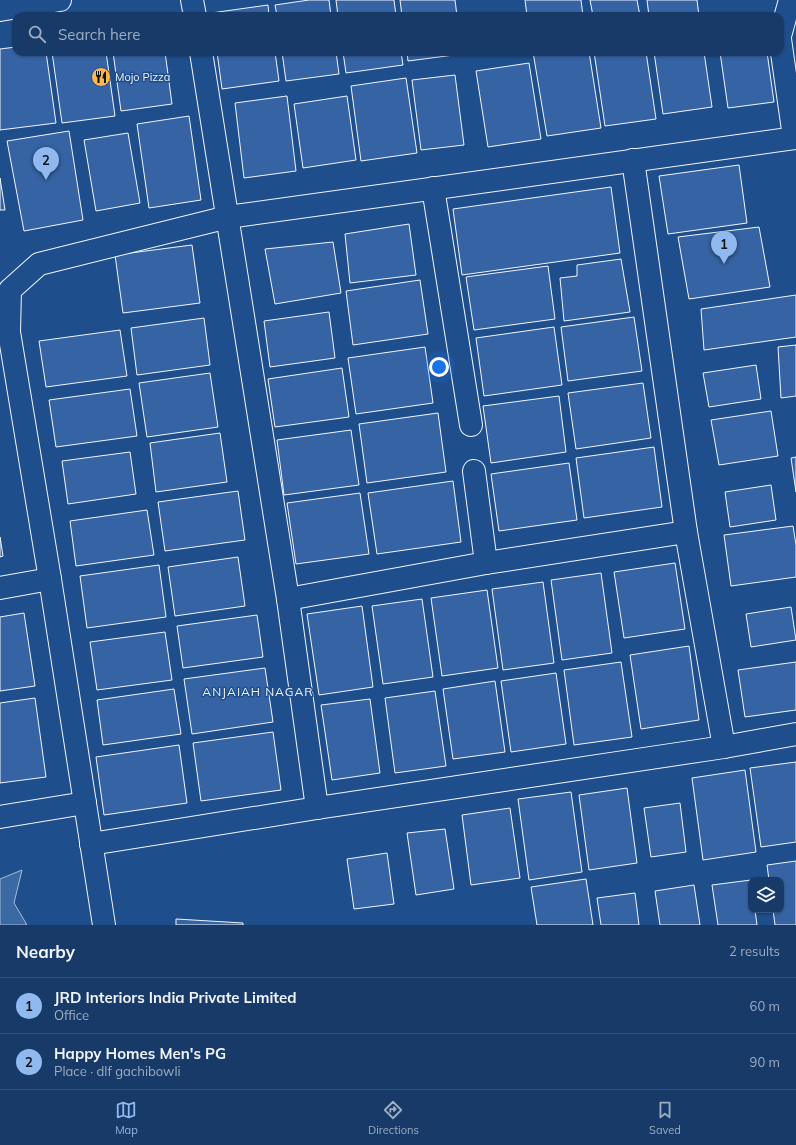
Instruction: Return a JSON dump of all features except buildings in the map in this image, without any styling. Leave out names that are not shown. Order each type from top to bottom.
[{"type":"street","points":[[0,10],[60,0]]},
{"type":"street","points":[[192,0],[194,12]]},
{"type":"street","points":[[784,22],[790,0]]},
{"type":"street","points":[[202,56],[288,599],[317,808]]},
{"type":"street","points":[[104,925],[50,579],[9,332],[10,290],[39,264],[228,217],[795,137],[783,56]]},
{"type":"street","points":[[633,160],[686,532],[724,747]]},
{"type":"street","points":[[433,188],[471,425]]},
{"type":"street","points":[[474,471],[486,563]]},
{"type":"street","points":[[288,599],[486,563],[686,532]]},
{"type":"street","points":[[0,588],[50,579]]},
{"type":"street","points":[[91,844],[317,808],[724,747],[796,734]]},
{"type":"street","points":[[0,816],[85,803]]},
{"type":"water","points":[[22,870],[14,903],[27,925],[0,925],[0,879]]},
{"type":"place","name":"Mojo Pizza","points":[[101,77]]},
{"type":"place","name":"Happy Homes Men's PG","points":[[46,180]]},
{"type":"place","name":"JRD Interiors India Private Limited","points":[[724,264]]},
{"type":"district","name":"ANJAIAH NAGAR","points":[[258,691]]}]
